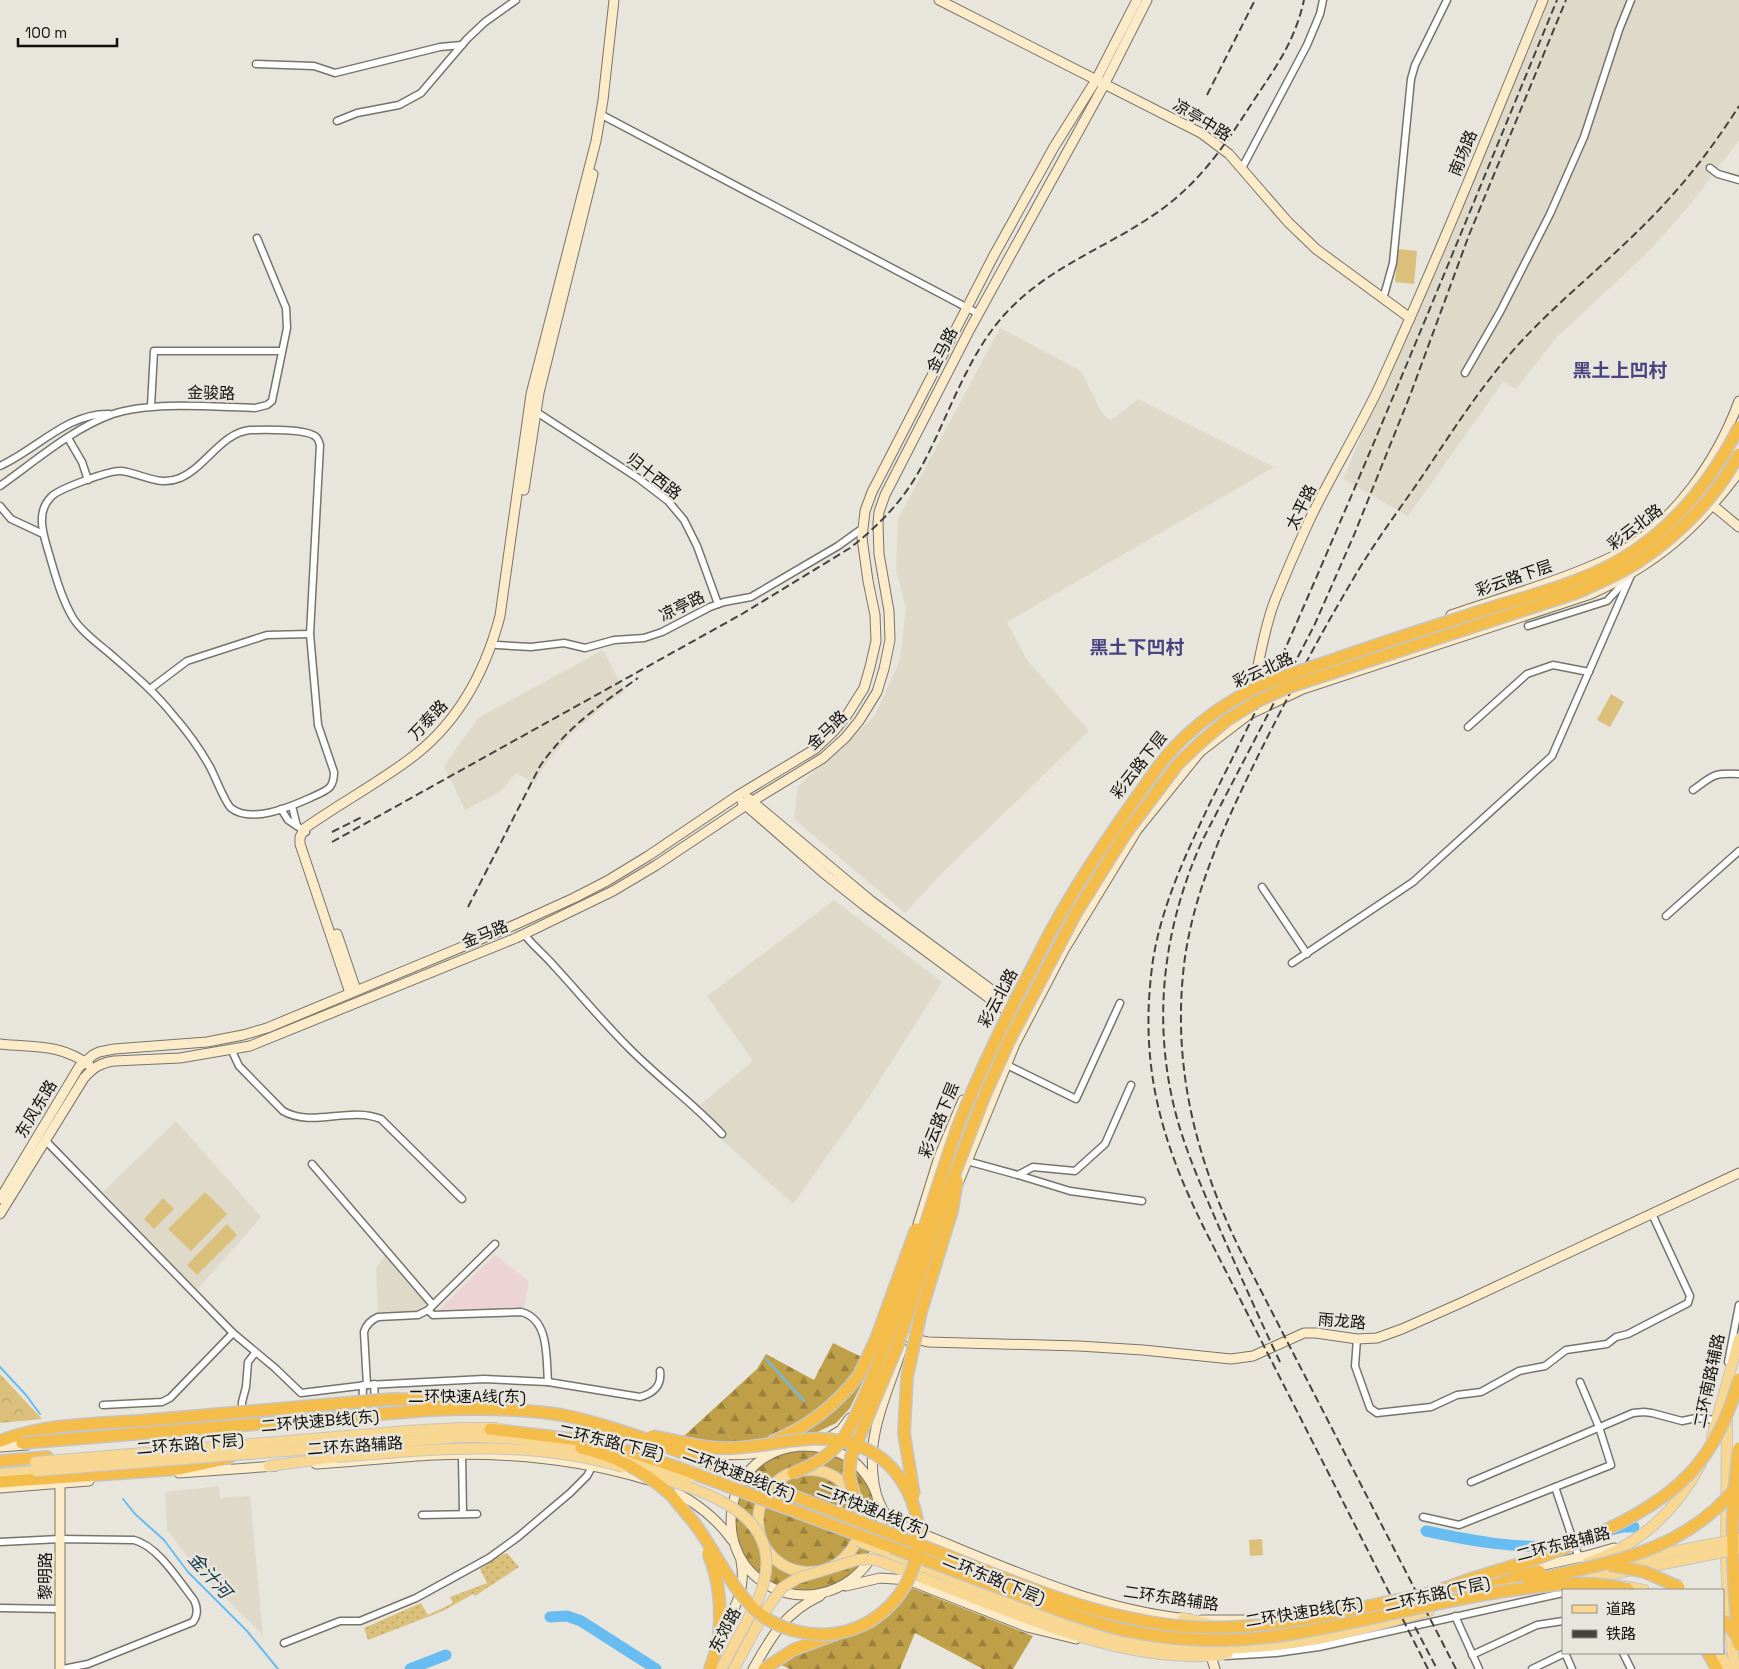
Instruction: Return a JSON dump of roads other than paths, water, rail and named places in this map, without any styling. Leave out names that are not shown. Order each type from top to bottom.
[{"type":"highway","name":"彩云北路","points":[[958,1128],[995,1039],[1051,930],[1136,798],[1165,759],[1192,731],[1248,692],[1279,678],[1552,589],[1592,574],[1620,560],[1649,540],[1678,515],[1700,491],[1720,463],[1739,427]]},
{"type":"highway","name":"彩云北路","points":[[970,1134],[1010,1039],[1076,913],[1126,833],[1178,764],[1200,742],[1227,720],[1256,702],[1286,688],[1576,593],[1607,580],[1641,561],[1671,538],[1702,506],[1739,454]]},
{"type":"highway","points":[[762,1445],[790,1434],[822,1414],[841,1397],[859,1375],[871,1351],[906,1254],[958,1128]]},
{"type":"highway","points":[[793,1473],[815,1464],[828,1455],[841,1441],[852,1422],[895,1316],[958,1128]]},
{"type":"highway","points":[[855,1497],[849,1476],[853,1451],[898,1346],[940,1212],[970,1134]]},
{"type":"highway","points":[[764,1669],[793,1650],[877,1618],[899,1597],[914,1567],[918,1518],[904,1433],[906,1377],[919,1319],[950,1217],[961,1163],[970,1134]]},
{"type":"highway","points":[[1435,1591],[1557,1551],[1636,1515],[1664,1497],[1693,1471],[1713,1444],[1728,1415],[1739,1379]]},
{"type":"highway","points":[[0,1441],[33,1431],[61,1427],[392,1399],[462,1400],[496,1409]]},
{"type":"highway","name":"二环快速A线(东)","points":[[0,1446],[422,1411],[496,1409],[563,1416],[616,1429],[694,1457],[994,1574],[1068,1601],[1127,1618],[1192,1627],[1251,1626],[1317,1618],[1435,1591]]},
{"type":"highway","name":"二环快速B线(东)","points":[[0,1461],[451,1428],[506,1431],[579,1440],[628,1451],[679,1468],[1070,1614],[1114,1628],[1143,1634],[1211,1639],[1271,1637],[1320,1629],[1446,1601]]},
{"type":"highway","points":[[616,1429],[711,1447],[734,1448],[793,1440],[826,1439],[849,1442],[872,1452],[889,1465],[904,1484],[915,1510],[918,1534]]},
{"type":"highway","points":[[506,1431],[594,1451],[629,1465],[652,1479],[679,1504],[695,1524],[736,1588],[764,1617],[783,1627],[806,1633],[843,1632]]},
{"type":"highway","points":[[0,1482],[178,1469],[262,1449],[321,1441],[351,1434]]},
{"type":"highway","points":[[1739,1448],[1735,1480],[1733,1532],[1735,1602],[1739,1645]]},
{"type":"highway","points":[[1446,1601],[1620,1560],[1651,1550],[1696,1524],[1721,1504],[1739,1484]]},
{"type":"highway","points":[[695,1524],[710,1557],[719,1592],[720,1626],[718,1645],[710,1669]]},
{"type":"highway","points":[[1435,1591],[1556,1568],[1588,1564],[1630,1568],[1663,1579],[1684,1589]]},
{"type":"highway","points":[[1446,1601],[1507,1590],[1572,1583],[1602,1584],[1625,1589]]},
{"type":"highway","points":[[1724,1621],[1739,1638]]},
{"type":"highway","points":[[1709,1654],[1716,1668]]},
{"type":"main road","points":[[603,115],[614,0]]},
{"type":"main road","points":[[533,410],[539,393],[584,213],[603,115],[619,0]]},
{"type":"main road","name":"凉亭中路","points":[[939,0],[1201,133],[1230,154],[1288,222],[1316,250],[1410,318]]},
{"type":"main road","name":"金马路","points":[[84,1061],[92,1055],[114,1049],[207,1042],[267,1028],[510,927],[607,881],[648,856],[741,793],[814,749],[834,731],[847,715],[864,688],[876,641],[875,614],[862,538],[865,511],[872,492],[967,308],[1054,147],[1100,82],[1137,0]]},
{"type":"main road","name":"金马路","points":[[93,1068],[104,1062],[114,1060],[180,1058],[250,1046],[524,934],[613,891],[655,866],[748,804],[823,758],[845,738],[859,721],[877,692],[890,640],[889,611],[879,554],[879,512],[884,496],[1100,82],[1147,0]]},
{"type":"main road","name":"南场路","points":[[1410,318],[1543,0]]},
{"type":"main road","name":"太平路","points":[[1244,718],[1255,685],[1260,652],[1275,601],[1311,518],[1378,388],[1410,318]]},
{"type":"main road","name":"彩云路下层","points":[[788,1448],[819,1442],[834,1435],[848,1422],[860,1400],[943,1146],[1007,1006],[1053,917],[1088,860],[1164,752],[1194,725],[1224,703],[1279,674],[1353,647],[1551,582],[1619,553],[1646,534],[1674,509],[1691,488],[1715,452],[1739,401]]},
{"type":"main road","name":"万泰路","points":[[302,830],[411,764],[428,751],[464,711],[488,669],[505,617],[533,410]]},
{"type":"main road","name":"万泰路","points":[[302,830],[408,761],[447,724],[471,690],[494,640],[500,616],[533,410]]},
{"type":"main road","points":[[753,1669],[770,1638],[793,1612],[812,1599],[832,1591],[851,1580],[860,1572],[875,1552],[882,1527],[882,1513],[873,1475],[875,1431],[926,1267],[967,1161],[1007,1064],[1064,950],[1137,830],[1200,752],[1244,718],[1304,689],[1591,594],[1632,573],[1657,557],[1686,534],[1712,506],[1739,472]]},
{"type":"main road","points":[[1691,488],[1739,527]]},
{"type":"main road","points":[[741,793],[748,804],[865,906],[1028,1021]]},
{"type":"main road","points":[[302,830],[353,992]]},
{"type":"main road","points":[[0,1044],[43,1046],[63,1050],[93,1068],[84,1078],[0,1214]]},
{"type":"main road","name":"东风东路","points":[[0,1199],[84,1061]]},
{"type":"main road","name":"雨龙路","points":[[884,1330],[928,1342],[1080,1346],[1143,1350],[1231,1360],[1253,1356],[1304,1334],[1316,1333],[1357,1339],[1377,1338],[1463,1302],[1739,1173]]},
{"type":"main road","points":[[1509,1589],[1596,1560],[1621,1549],[1648,1531],[1676,1502],[1696,1475],[1702,1462],[1715,1427],[1739,1339]]},
{"type":"main road","points":[[1735,1669],[1726,1565],[1726,1452],[1729,1395],[1739,1339]]},
{"type":"main road","name":"二环东路辅路","points":[[0,1446],[446,1411],[530,1413],[611,1427],[712,1454],[734,1456],[788,1448]]},
{"type":"main road","name":"二环东路(下层)","points":[[0,1465],[460,1428],[512,1429],[571,1436],[644,1453],[717,1477],[897,1545],[1025,1598],[1090,1622],[1211,1653]]},
{"type":"main road","name":"二环东路(下层)","points":[[0,1474],[440,1439],[480,1437],[523,1439],[616,1456],[666,1470],[737,1494],[1078,1628],[1117,1639],[1263,1641],[1320,1638],[1509,1589]]},
{"type":"main road","points":[[523,1439],[534,1441],[566,1454]]},
{"type":"main road","points":[[703,1669],[741,1594],[743,1582],[742,1564],[732,1532],[732,1502],[743,1478],[759,1461],[788,1448],[819,1447],[840,1453],[858,1465],[866,1475],[878,1499]]},
{"type":"main road","points":[[269,1466],[336,1457],[474,1448],[518,1449],[577,1456],[646,1473],[703,1492],[725,1502],[747,1519],[755,1529],[770,1557],[782,1567],[801,1573],[820,1571],[857,1560],[876,1560],[1022,1617],[1084,1638],[1118,1646]]},
{"type":"main road","points":[[577,1456],[587,1457],[607,1454],[616,1456]]},
{"type":"main road","name":"二环东路辅路","points":[[0,1488],[417,1456],[532,1457],[638,1477],[665,1487],[691,1500],[703,1509],[725,1530],[737,1549]]},
{"type":"main road","points":[[763,1544],[759,1521],[764,1498],[773,1485],[793,1473],[807,1470],[830,1474],[842,1480],[855,1497],[859,1519],[857,1536],[849,1552],[836,1564],[820,1571]]},
{"type":"main road","name":"黎明路","points":[[60,1484],[62,1669]]},
{"type":"main road","name":"二环东路辅路","points":[[878,1499],[887,1517],[903,1526],[1034,1578],[1098,1601],[1138,1612],[1182,1618],[1238,1621],[1306,1615],[1615,1547],[1648,1531]]},
{"type":"main road","points":[[1509,1589],[1672,1557],[1739,1539]]},
{"type":"main road","name":"东郊路","points":[[721,1669],[756,1604],[764,1584],[767,1560],[763,1544]]},
{"type":"main road","points":[[737,1549],[747,1568],[758,1579],[771,1587],[801,1595],[822,1594],[862,1581],[898,1578],[917,1583],[1026,1627],[1066,1637],[1164,1654],[1211,1653],[1263,1641]]},
{"type":"main road","points":[[1672,1557],[1739,1549]]},
{"type":"main road","name":"东郊路","points":[[734,1669],[776,1594],[787,1584],[798,1578],[820,1571]]},
{"type":"main road","points":[[1509,1589],[1587,1584],[1617,1585],[1639,1589]]},
{"type":"main road","name":"二环东路(下层)","points":[[1263,1641],[1277,1635],[1318,1628],[1450,1596],[1509,1589]]},
{"type":"main road","points":[[1182,1618],[1206,1623],[1242,1635],[1277,1635]]},
{"type":"main road","points":[[1211,1653],[1215,1669]]},
{"type":"main road","points":[[1720,1654],[1727,1669]]},
{"type":"street","points":[[338,121],[357,113],[399,105],[421,93],[462,45],[485,22],[516,0]]},
{"type":"street","points":[[1242,168],[1306,45],[1320,14],[1323,0]]},
{"type":"street","points":[[1383,299],[1393,262],[1411,79],[1415,66],[1447,0]]},
{"type":"street","points":[[1465,373],[1500,312],[1553,206],[1584,137],[1619,30],[1632,0]]},
{"type":"street","points":[[256,64],[314,66],[335,73],[440,46],[462,45]]},
{"type":"street","points":[[603,115],[979,314]]},
{"type":"street","points":[[1710,168],[1718,174],[1739,180]]},
{"type":"street","name":"金骏路","points":[[0,486],[68,438],[113,414],[151,406],[255,408],[267,405],[272,401],[288,328],[286,308],[257,238]]},
{"type":"street","points":[[151,406],[154,350],[282,351]]},
{"type":"street","name":"归十西路","points":[[533,410],[638,478],[668,501],[684,520],[697,546],[718,604]]},
{"type":"street","points":[[0,466],[13,460],[68,425],[99,414],[113,414]]},
{"type":"street","points":[[281,430],[310,434],[317,437],[320,445],[310,634],[318,725],[334,772],[330,786],[292,806],[281,809],[243,814],[231,808],[198,747],[173,714],[150,689],[74,620],[67,608],[58,584],[43,534],[41,516],[44,505],[51,496],[112,471],[123,471],[148,480],[165,482],[180,478],[194,469],[240,431],[281,430]]},
{"type":"street","points":[[68,438],[82,462],[88,480]]},
{"type":"street","points":[[0,506],[10,519],[43,534]]},
{"type":"street","name":"凉亭路","points":[[497,645],[531,647],[564,643],[585,648],[614,640],[644,638],[662,632],[718,604],[751,597],[838,546],[863,528]]},
{"type":"street","points":[[1528,626],[1607,601],[1632,573]]},
{"type":"street","points":[[1292,963],[1413,882],[1552,756],[1632,573]]},
{"type":"street","points":[[150,689],[187,660],[267,636],[310,634]]},
{"type":"street","points":[[1468,727],[1527,674],[1553,665],[1589,672]]},
{"type":"street","points":[[1693,790],[1719,773],[1739,774]]},
{"type":"street","points":[[292,806],[302,830]]},
{"type":"street","points":[[281,809],[288,820],[302,830]]},
{"type":"street","points":[[1666,916],[1739,851]]},
{"type":"street","points":[[1262,887],[1307,954]]},
{"type":"street","points":[[524,934],[532,945],[548,958],[626,1046],[707,1118],[722,1134]]},
{"type":"street","points":[[1007,1064],[1076,1099],[1120,1003]]},
{"type":"street","points":[[231,1049],[239,1066],[283,1112],[302,1118],[364,1114],[381,1119],[462,1199]]},
{"type":"street","points":[[1018,1175],[1033,1167],[1075,1171],[1105,1144],[1131,1085]]},
{"type":"street","points":[[45,1140],[233,1333],[275,1368],[301,1393],[368,1385],[484,1379],[548,1382],[640,1397],[648,1395],[656,1389],[661,1380],[660,1371]]},
{"type":"street","points":[[967,1161],[1070,1190],[1142,1201]]},
{"type":"street","points":[[312,1164],[430,1308],[433,1315],[521,1312],[527,1313],[534,1318],[540,1325],[543,1334],[548,1382]]},
{"type":"street","points":[[1357,1339],[1355,1366],[1370,1408],[1377,1413],[1430,1406],[1457,1396],[1482,1392],[1519,1371],[1545,1366],[1566,1350],[1607,1344],[1616,1337],[1628,1334],[1688,1303],[1690,1296],[1652,1214]]},
{"type":"street","points":[[376,1416],[368,1385],[365,1328],[373,1319],[378,1317],[418,1315],[430,1308],[495,1244]]},
{"type":"street","name":"二环南路辅路","points":[[1702,1462],[1716,1420],[1739,1305]]},
{"type":"street","points":[[103,1405],[162,1402],[170,1398],[233,1333]]},
{"type":"street","points":[[243,1427],[242,1402],[246,1387],[247,1367],[248,1362],[255,1353]]},
{"type":"street","points":[[1423,1517],[1459,1525],[1610,1465],[1599,1427],[1580,1382]]},
{"type":"street","points":[[362,1417],[364,1394],[368,1385]]},
{"type":"street","points":[[1470,1482],[1585,1435],[1633,1413],[1644,1412],[1682,1421],[1696,1418],[1716,1420]]},
{"type":"street","points":[[462,1455],[463,1514]]},
{"type":"street","points":[[284,1643],[340,1621],[360,1621],[416,1598],[489,1558],[518,1537],[570,1493],[587,1476],[592,1467]]},
{"type":"street","points":[[1555,1487],[1578,1555]]},
{"type":"street","points":[[422,1515],[477,1514]]},
{"type":"street","points":[[0,1542],[60,1539],[134,1540],[140,1542],[165,1563],[194,1600],[197,1607],[196,1617],[192,1622],[88,1664],[62,1669]]},
{"type":"street","points":[[1211,1653],[1260,1654],[1308,1649],[1562,1594]]},
{"type":"street","points":[[0,1608],[60,1609]]},
{"type":"street","points":[[1455,1616],[1479,1669]]},
{"type":"street","points":[[1472,1655],[1537,1625],[1562,1621]]},
{"type":"street","points":[[1532,1669],[1563,1654]]},
{"type":"street","points":[[1565,1654],[1572,1669]]},
{"type":"street","points":[[1624,1654],[1631,1669]]},
{"type":"waterway","points":[[766,1359],[804,1401]]},
{"type":"waterway","name":"金汁河","points":[[0,1367],[26,1395],[40,1414]]},
{"type":"waterway","name":"金汁河","points":[[123,1499],[135,1514],[164,1540],[188,1572],[247,1631],[278,1669]]},
{"type":"waterway","points":[[1611,1530],[1634,1527]]},
{"type":"waterway","points":[[1426,1531],[1479,1541],[1514,1545],[1568,1545]]},
{"type":"waterway","points":[[550,1617],[567,1616],[581,1621],[656,1669]]},
{"type":"waterway","points":[[410,1669],[446,1655]]},
{"type":"railway","points":[[1207,95],[1255,0]]},
{"type":"railway","points":[[332,842],[742,614],[850,548],[870,532],[888,514],[918,473],[957,391],[991,331],[1005,314],[1037,285],[1072,262],[1146,220],[1195,180],[1232,133],[1278,62],[1291,40],[1304,0]]},
{"type":"railway","points":[[1428,1669],[1208,1236],[1177,1168],[1157,1102],[1151,1069],[1149,998],[1157,939],[1176,880],[1210,803],[1277,667],[1321,567],[1557,0]]},
{"type":"railway","points":[[1280,1362],[1204,1192],[1178,1122],[1170,1086],[1163,1015],[1165,979],[1170,944],[1188,875],[1202,841],[1314,626],[1354,535],[1411,393],[1469,235],[1566,0]]},
{"type":"railway","points":[[1456,1669],[1240,1250],[1224,1216],[1211,1181],[1191,1112],[1185,1076],[1181,1003],[1188,938],[1212,858],[1245,783],[1315,646],[1376,543],[1466,412],[1503,362],[1533,329],[1661,208],[1697,166],[1739,106]]},
{"type":"railway","points":[[468,907],[540,766],[550,752],[597,707],[638,678]]},
{"type":"railway","points":[[332,832],[362,817]]},
{"type":"railway","points":[[1415,1627],[1437,1669]]},
{"type":"district","name":"黑土上凹村","points":[[1620,370]]},
{"type":"district","name":"黑土下凹村","points":[[1137,647]]}]
